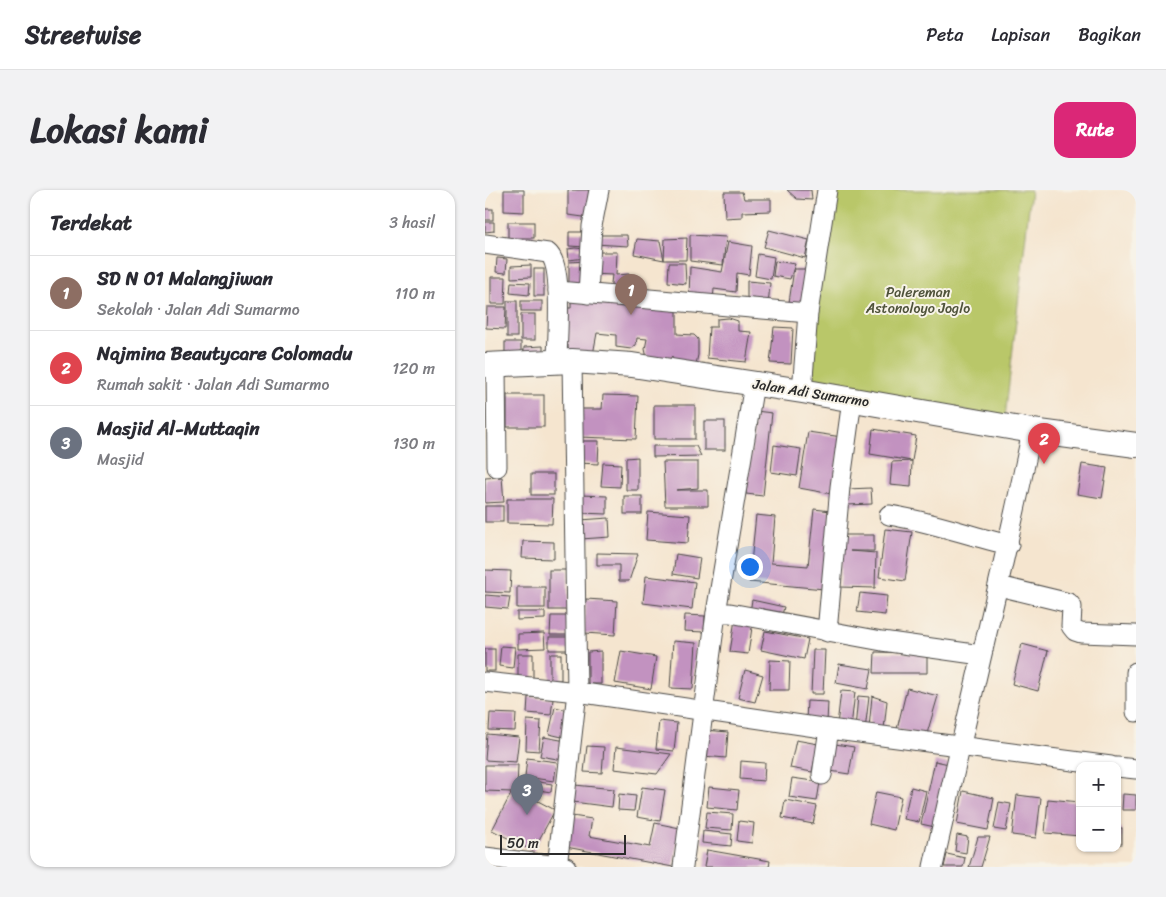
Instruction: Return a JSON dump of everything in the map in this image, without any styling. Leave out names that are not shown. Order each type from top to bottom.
[{"type":"main road","name":"Jalan Adi Sumarmo","points":[[491,365],[565,361],[632,366],[802,391],[1032,431],[1136,445]]},
{"type":"street","points":[[588,294],[592,226],[599,190]]},
{"type":"street","points":[[802,391],[808,313],[827,190]]},
{"type":"street","points":[[485,244],[548,252],[552,255],[555,264],[565,361],[577,692],[560,867],[485,858]]},
{"type":"street","points":[[558,291],[808,313]]},
{"type":"street","points":[[491,365],[497,467]]},
{"type":"street","points":[[683,867],[716,613],[754,384]]},
{"type":"street","points":[[827,632],[840,487],[852,400]]},
{"type":"street","points":[[933,867],[981,655],[1009,545],[1032,431]]},
{"type":"street","points":[[889,515],[917,520],[1009,545]]},
{"type":"street","points":[[999,586],[1069,603],[1072,607],[1071,626],[1075,631],[1081,633],[1136,635]]},
{"type":"street","points":[[716,613],[730,613],[827,632],[981,655]]},
{"type":"street","points":[[1136,672],[1136,712]]},
{"type":"street","points":[[485,682],[577,692],[829,729],[1078,762]]},
{"type":"street","points":[[821,775],[829,729]]},
{"type":"street","points":[[1121,767],[1136,769]]},
{"type":"green space","name":"Palereman Astonoloyo Joglo","points":[[831,190],[1031,190],[1005,418],[807,381]]},
{"type":"building","points":[[504,190],[524,190],[524,212],[504,211]]},
{"type":"building","points":[[568,190],[591,190],[591,218],[568,215]]},
{"type":"building","points":[[787,190],[811,190],[812,200],[797,199]]},
{"type":"building","points":[[724,192],[742,192],[744,199],[771,199],[771,211],[742,212],[742,217],[725,218]]},
{"type":"building","points":[[485,209],[493,209],[493,220],[485,220]]},
{"type":"building","points":[[485,222],[494,222],[494,231],[485,232]]},
{"type":"building","points":[[508,222],[534,222],[534,238],[508,238]]},
{"type":"building","points":[[769,230],[809,240],[805,258],[764,247]]},
{"type":"building","points":[[569,232],[587,232],[586,247],[569,246]]},
{"type":"building","points":[[594,235],[627,235],[628,246],[595,244]]},
{"type":"building","points":[[690,235],[726,237],[723,265],[690,261]]},
{"type":"building","points":[[687,238],[686,260],[664,260],[665,239]]},
{"type":"building","points":[[637,239],[660,241],[664,260],[634,254]]},
{"type":"building","points":[[728,242],[752,246],[749,275],[737,273],[736,292],[714,289],[713,300],[689,298],[690,267],[722,272]]},
{"type":"building","points":[[568,249],[585,249],[585,258],[569,260]]},
{"type":"building","points":[[592,252],[617,252],[616,275],[629,274],[629,293],[610,292],[612,275],[592,274]]},
{"type":"building","points":[[758,254],[774,257],[771,279],[755,276]]},
{"type":"building","points":[[497,258],[507,259],[506,273],[496,272]]},
{"type":"building","points":[[586,261],[585,286],[569,285],[569,262]]},
{"type":"building","points":[[775,261],[795,264],[790,279],[773,276]]},
{"type":"building","points":[[669,263],[685,263],[686,284],[668,282]]},
{"type":"building","points":[[531,265],[531,277],[511,278],[511,266]]},
{"type":"building","points":[[534,269],[544,269],[544,296],[534,296]]},
{"type":"building","points":[[794,269],[811,269],[806,309],[788,309]]},
{"type":"building","points":[[491,277],[506,277],[505,304],[491,304]]},
{"type":"building","points":[[747,281],[770,283],[768,307],[747,305]]},
{"type":"building","points":[[511,282],[530,283],[529,295],[510,293]]},
{"type":"building","points":[[507,301],[517,301],[517,337],[507,337]]},
{"type":"building","points":[[521,301],[542,301],[542,311],[521,311]]},
{"type":"building","points":[[571,301],[677,311],[677,334],[694,335],[698,339],[698,355],[695,369],[674,365],[672,356],[669,360],[647,358],[645,349],[647,339],[637,338],[636,345],[631,349],[616,347],[616,335],[597,333],[592,360],[568,350],[568,345],[560,345],[561,308],[571,308]]},
{"type":"building","points":[[487,307],[506,307],[505,329],[486,328]]},
{"type":"building","points":[[521,314],[535,314],[535,340],[521,340]]},
{"type":"building","points":[[729,318],[738,321],[738,331],[751,332],[746,362],[707,358],[709,327],[717,327],[717,319]]},
{"type":"building","points":[[774,327],[793,328],[791,364],[770,363]]},
{"type":"building","points":[[505,342],[521,342],[521,358],[505,358]]},
{"type":"building","points":[[543,346],[543,357],[524,357],[524,347]]},
{"type":"building","points":[[507,395],[544,395],[544,427],[507,427]]},
{"type":"building","points":[[603,395],[638,396],[636,439],[578,437],[579,409],[602,409]]},
{"type":"building","points":[[654,405],[695,405],[695,439],[654,439]]},
{"type":"building","points":[[756,411],[772,413],[763,496],[746,494]]},
{"type":"building","points":[[704,421],[725,421],[725,450],[704,450]]},
{"type":"building","points":[[873,429],[916,436],[912,461],[870,454]]},
{"type":"building","points":[[808,432],[842,437],[832,494],[799,488]]},
{"type":"building","points":[[578,441],[599,441],[598,464],[578,463]]},
{"type":"building","points":[[774,445],[801,449],[797,476],[771,472]]},
{"type":"building","points":[[653,446],[696,446],[701,456],[653,457]]},
{"type":"building","points":[[638,457],[638,490],[626,490],[626,458]]},
{"type":"building","points":[[912,461],[911,487],[890,485],[892,462]]},
{"type":"building","points":[[663,462],[698,462],[698,488],[676,490],[708,490],[708,506],[665,506]]},
{"type":"building","points":[[603,463],[621,464],[620,487],[601,486]]},
{"type":"building","points":[[1082,464],[1107,468],[1102,498],[1077,494]]},
{"type":"building","points":[[531,474],[554,474],[554,495],[531,495]]},
{"type":"building","points":[[502,477],[504,502],[485,503],[485,478]]},
{"type":"building","points":[[871,488],[872,504],[847,505],[847,489]]},
{"type":"building","points":[[580,495],[607,496],[607,514],[580,513]]},
{"type":"building","points":[[624,496],[642,496],[642,514],[624,514]]},
{"type":"building","points":[[507,499],[553,499],[552,524],[507,523]]},
{"type":"building","points":[[485,506],[503,506],[503,522],[485,522]]},
{"type":"building","points":[[814,509],[831,511],[824,589],[749,582],[756,515],[775,517],[771,563],[808,566]]},
{"type":"building","points":[[648,512],[690,515],[688,543],[646,540]]},
{"type":"building","points":[[609,518],[610,537],[581,539],[580,520]]},
{"type":"building","points":[[885,529],[912,532],[905,581],[879,577]]},
{"type":"building","points":[[843,535],[874,535],[874,551],[850,551],[876,553],[875,588],[840,587]]},
{"type":"building","points":[[523,541],[554,542],[554,559],[522,558]]},
{"type":"building","points":[[597,553],[638,554],[629,581],[619,581],[619,565],[597,565]]},
{"type":"building","points":[[676,554],[700,558],[697,578],[673,574]]},
{"type":"building","points":[[485,570],[511,571],[510,593],[485,592]]},
{"type":"building","points":[[549,570],[568,570],[568,610],[549,610]]},
{"type":"building","points":[[646,576],[695,582],[692,609],[643,603]]},
{"type":"building","points":[[517,587],[545,587],[545,608],[517,608]]},
{"type":"building","points":[[860,593],[887,596],[885,615],[857,612]]},
{"type":"building","points":[[485,595],[510,597],[508,609],[485,607]]},
{"type":"building","points":[[586,599],[617,601],[615,635],[584,633]]},
{"type":"building","points":[[752,600],[784,607],[781,619],[750,612]]},
{"type":"building","points":[[517,612],[545,612],[545,619],[517,620]]},
{"type":"building","points":[[685,615],[705,616],[704,632],[684,631]]},
{"type":"building","points":[[551,616],[569,616],[568,635],[550,635]]},
{"type":"building","points":[[735,619],[753,621],[748,654],[730,652]]},
{"type":"building","points":[[765,631],[808,639],[804,659],[761,650]]},
{"type":"building","points":[[544,633],[545,648],[518,649],[518,634]]},
{"type":"building","points":[[549,637],[569,637],[569,650],[549,650]]},
{"type":"building","points":[[673,641],[696,643],[693,689],[670,688]]},
{"type":"building","points":[[1022,644],[1048,651],[1038,691],[1012,684]]},
{"type":"building","points":[[501,646],[515,647],[513,668],[499,666]]},
{"type":"building","points":[[485,649],[495,649],[495,671],[485,671]]},
{"type":"building","points":[[813,650],[825,650],[823,694],[811,694]]},
{"type":"building","points":[[601,651],[601,684],[588,684],[588,652]]},
{"type":"building","points":[[621,651],[656,657],[651,689],[615,683]]},
{"type":"building","points":[[875,652],[927,653],[927,673],[874,673]]},
{"type":"building","points":[[518,654],[533,654],[533,683],[518,682]]},
{"type":"building","points":[[550,654],[561,654],[561,680],[550,680]]},
{"type":"building","points":[[770,660],[790,661],[789,690],[769,690]]},
{"type":"building","points":[[839,664],[872,669],[868,689],[836,683]]},
{"type":"building","points":[[745,670],[763,675],[755,702],[738,698]]},
{"type":"building","points":[[907,688],[938,696],[926,737],[897,729]]},
{"type":"building","points":[[841,691],[855,692],[851,727],[837,725]]},
{"type":"building","points":[[858,696],[869,697],[865,730],[855,729]]},
{"type":"building","points":[[872,696],[887,701],[884,729],[869,728]]},
{"type":"building","points":[[528,697],[553,699],[551,715],[527,713]]},
{"type":"building","points":[[807,701],[828,702],[827,722],[806,721]]},
{"type":"building","points":[[555,707],[568,710],[562,737],[549,734]]},
{"type":"building","points":[[490,713],[516,714],[515,731],[489,730]]},
{"type":"building","points":[[527,720],[541,721],[539,751],[526,750]]},
{"type":"building","points":[[659,721],[677,723],[674,751],[656,749]]},
{"type":"building","points":[[705,730],[728,732],[726,758],[703,756]]},
{"type":"building","points":[[487,734],[519,737],[516,762],[485,760]]},
{"type":"building","points":[[544,737],[566,741],[563,760],[540,756]]},
{"type":"building","points":[[796,740],[818,744],[812,772],[790,768]]},
{"type":"building","points":[[829,743],[854,747],[849,774],[824,770]]},
{"type":"building","points":[[587,746],[604,747],[602,773],[584,772]]},
{"type":"building","points":[[616,747],[671,754],[657,774],[614,769]]},
{"type":"building","points":[[527,758],[557,762],[554,781],[525,777]]},
{"type":"building","points":[[741,761],[765,763],[764,781],[740,779]]},
{"type":"building","points":[[935,761],[949,764],[935,827],[921,824]]},
{"type":"building","points":[[485,765],[518,765],[517,790],[555,810],[533,851],[492,830],[512,792],[485,791]]},
{"type":"building","points":[[792,778],[820,782],[817,801],[789,797]]},
{"type":"building","points":[[533,781],[552,784],[551,792],[532,789]]},
{"type":"building","points":[[575,785],[614,789],[612,807],[573,802]]},
{"type":"building","points":[[642,787],[665,790],[660,821],[637,817]]},
{"type":"building","points":[[709,787],[739,790],[737,810],[707,807]]},
{"type":"building","points":[[911,787],[926,791],[919,822],[904,819]]},
{"type":"building","points":[[963,791],[994,798],[988,830],[957,824]]},
{"type":"building","points":[[876,792],[901,797],[894,830],[869,824]]},
{"type":"building","points":[[619,794],[636,796],[634,811],[618,810]]},
{"type":"building","points":[[1123,794],[1136,795],[1136,810],[1122,810]]},
{"type":"building","points":[[1017,795],[1041,798],[1036,838],[1012,835]]},
{"type":"building","points":[[1048,799],[1076,802],[1076,836],[1045,833]]},
{"type":"building","points":[[785,800],[817,806],[813,824],[782,818]]},
{"type":"building","points":[[999,802],[1011,804],[1006,831],[994,829]]},
{"type":"building","points":[[707,812],[733,814],[732,830],[705,828]]},
{"type":"building","points":[[572,816],[592,819],[589,836],[650,847],[655,823],[680,828],[673,867],[566,847]]},
{"type":"building","points":[[739,821],[754,823],[752,843],[737,841]]},
{"type":"building","points":[[1121,828],[1122,828],[1121,844]]},
{"type":"building","points":[[703,831],[732,834],[731,846],[702,843]]},
{"type":"building","points":[[957,835],[968,837],[966,853],[955,851]]},
{"type":"building","points":[[978,837],[990,837],[981,867],[969,867]]},
{"type":"building","points":[[707,850],[770,861],[769,867],[704,867]]},
{"type":"building","points":[[947,854],[965,858],[963,867],[944,867]]},
{"type":"place","name":"SD N 01 Malangjiwan","points":[[631,315]]},
{"type":"place","name":"Najmina Beautycare Colomadu","points":[[1044,464]]},
{"type":"place","name":"Masjid Al-Muttaqin","points":[[527,815]]}]
